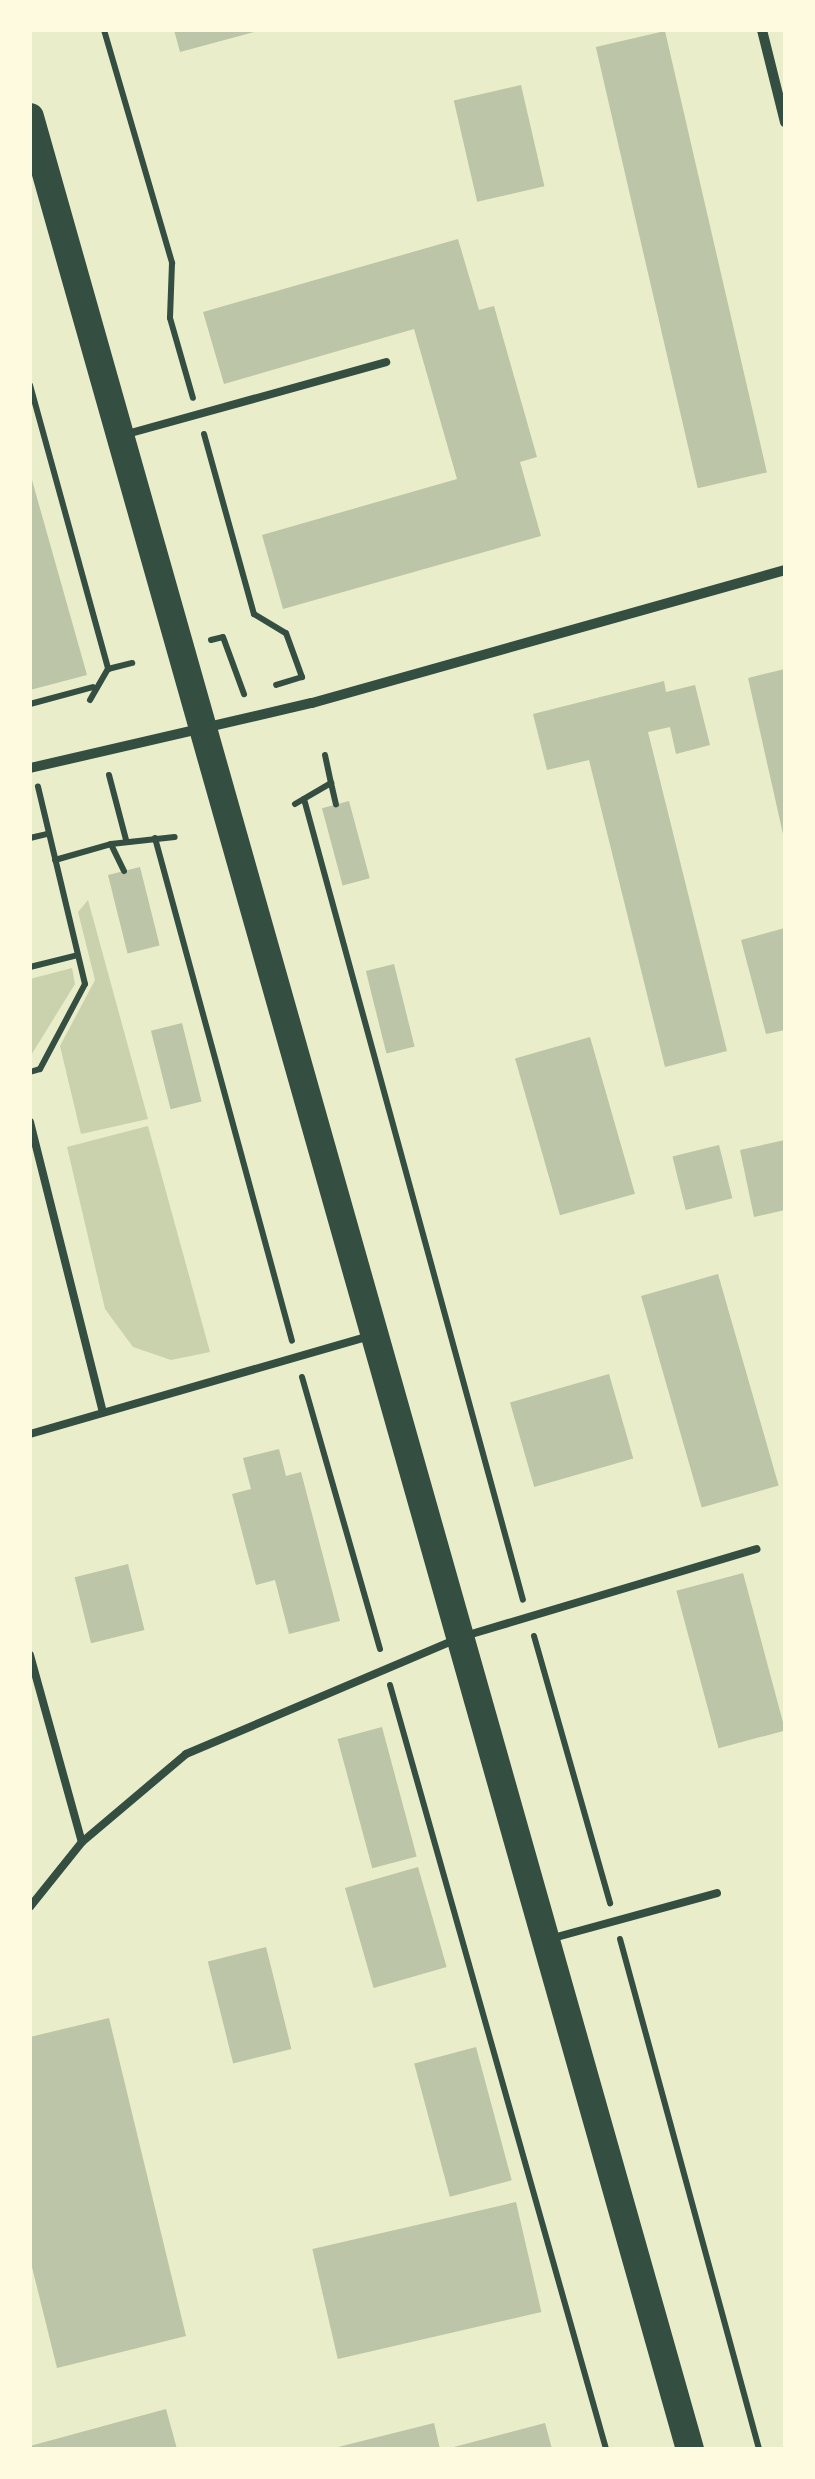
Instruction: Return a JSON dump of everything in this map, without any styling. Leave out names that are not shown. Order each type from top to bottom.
[{"type":"highway","points":[[30,117],[200,728],[380,1334],[544,1941],[690,2449]]},
{"type":"street","points":[[762,30],[785,122]]},
{"type":"street","points":[[32,768],[200,728],[785,570]]},
{"type":"lane","points":[[118,437],[386,362]]},
{"type":"lane","points":[[30,1122],[103,1412]]},
{"type":"lane","points":[[30,1434],[380,1334]]},
{"type":"lane","points":[[30,1907],[82,1842],[186,1754],[460,1638],[756,1549]]},
{"type":"lane","points":[[30,1655],[82,1842]]},
{"type":"lane","points":[[544,1941],[717,1893]]},
{"type":"path","points":[[104,30],[172,263],[170,318],[254,614],[286,633],[302,677],[265,688]]},
{"type":"path","points":[[30,384],[108,670]]},
{"type":"path","points":[[211,640],[223,637],[238,695],[251,692]]},
{"type":"path","points":[[90,700],[94,687],[108,670],[132,663]]},
{"type":"path","points":[[30,704],[94,687]]},
{"type":"path","points":[[325,755],[336,804]]},
{"type":"path","points":[[30,1072],[40,1069],[84,984],[32,768]]},
{"type":"path","points":[[110,776],[126,840]]},
{"type":"path","points":[[295,804],[330,783]]},
{"type":"path","points":[[30,838],[48,834]]},
{"type":"path","points":[[54,860],[126,840],[176,837]]},
{"type":"path","points":[[154,838],[606,2449]]},
{"type":"path","points":[[112,844],[124,871]]},
{"type":"path","points":[[30,967],[78,955]]},
{"type":"green space","points":[[88,900],[148,1119],[81,1134],[60,1046],[95,980],[78,912]]},
{"type":"green space","points":[[72,968],[75,984],[30,1057],[30,979]]},
{"type":"green space","points":[[148,1126],[210,1352],[171,1360],[133,1347],[105,1309],[67,1147]]},
{"type":"building","points":[[174,30],[258,30],[258,31],[180,52]]},
{"type":"building","points":[[665,31],[767,472],[698,488],[596,47]]},
{"type":"building","points":[[521,85],[544,186],[477,202],[454,101]]},
{"type":"building","points":[[458,239],[479,310],[494,306],[537,457],[520,462],[541,536],[283,609],[262,535],[457,479],[414,329],[224,384],[203,312]]},
{"type":"building","points":[[30,473],[87,675],[30,690]]},
{"type":"building","points":[[785,669],[785,833],[783,834],[748,678]]},
{"type":"building","points":[[664,681],[666,692],[695,685],[710,745],[676,754],[670,727],[648,732],[727,1051],[665,1067],[589,760],[547,770],[533,714]]},
{"type":"building","points":[[349,801],[370,878],[343,886],[322,808]]},
{"type":"building","points":[[140,867],[160,946],[128,954],[108,875]]},
{"type":"building","points":[[785,928],[785,1030],[766,1034],[741,940]]},
{"type":"building","points":[[394,964],[415,1046],[386,1053],[366,971]]},
{"type":"building","points":[[182,1023],[202,1102],[171,1109],[151,1031]]},
{"type":"building","points":[[590,1037],[635,1194],[560,1215],[515,1058]]},
{"type":"building","points":[[785,1140],[785,1210],[754,1217],[740,1150]]},
{"type":"building","points":[[719,1145],[732,1198],[686,1210],[672,1157]]},
{"type":"building","points":[[718,1274],[779,1485],[702,1508],[641,1296]]},
{"type":"building","points":[[609,1374],[633,1459],[534,1487],[510,1402]]},
{"type":"building","points":[[279,1449],[286,1476],[301,1472],[340,1621],[289,1634],[275,1580],[256,1585],[232,1494],[251,1489],[243,1458]]},
{"type":"building","points":[[128,1564],[144,1630],[91,1643],[75,1577]]},
{"type":"building","points":[[743,1573],[785,1730],[719,1748],[676,1591]]},
{"type":"building","points":[[382,1727],[417,1856],[372,1868],[338,1739]]},
{"type":"building","points":[[418,1867],[447,1967],[374,1988],[345,1888]]},
{"type":"building","points":[[266,1947],[291,2049],[233,2063],[208,1962]]},
{"type":"building","points":[[109,2018],[186,2336],[57,2368],[30,2259],[30,2037]]},
{"type":"building","points":[[476,2047],[512,2180],[450,2197],[414,2064]]},
{"type":"building","points":[[516,2202],[541,2312],[338,2359],[312,2249]]},
{"type":"building","points":[[166,2409],[177,2449],[30,2449],[30,2446]]},
{"type":"building","points":[[434,2423],[440,2449],[334,2449],[334,2448]]},
{"type":"building","points":[[545,2423],[552,2449],[450,2449],[450,2448]]}]
